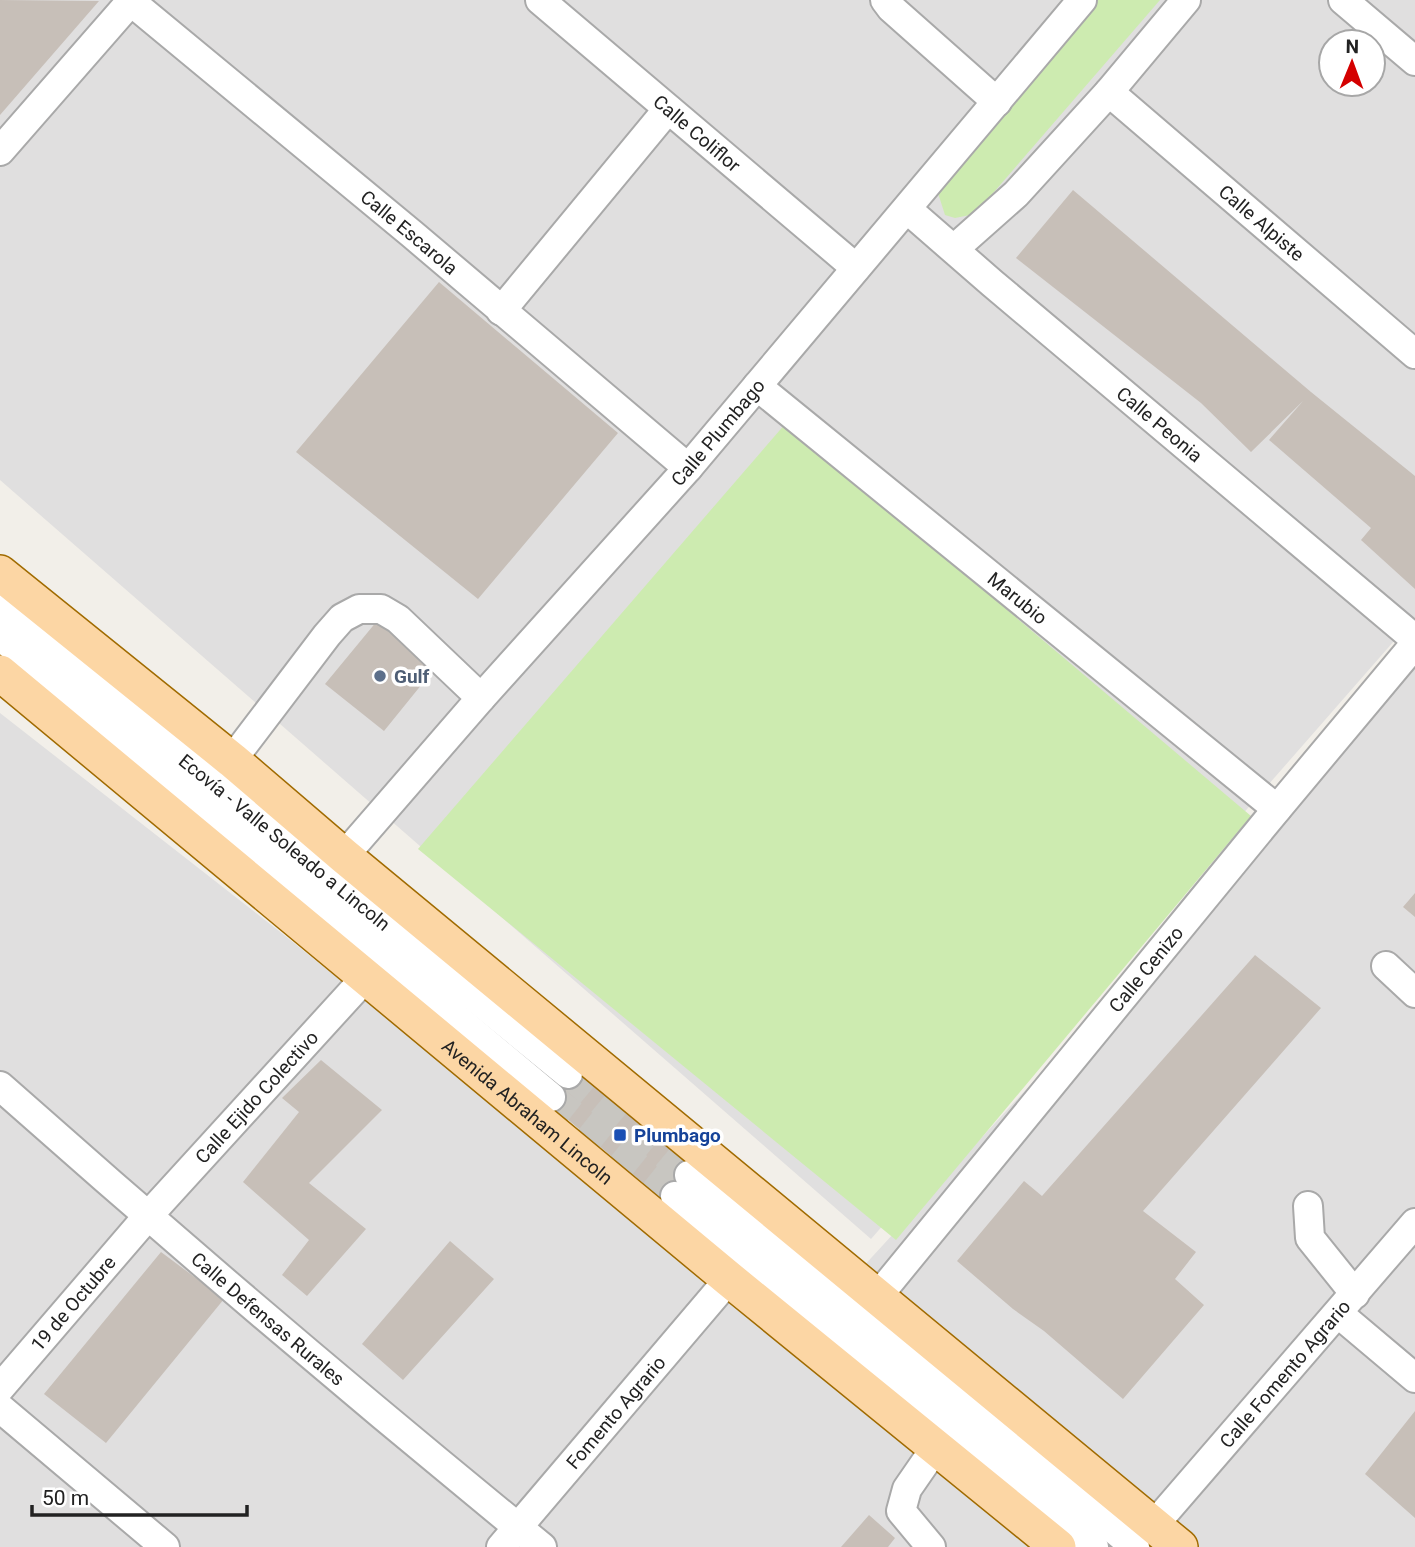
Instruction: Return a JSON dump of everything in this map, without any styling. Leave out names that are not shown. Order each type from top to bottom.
[{"type":"main road","points":[[0,572],[232,760],[344,856],[877,1297],[1156,1540]]},
{"type":"main road","name":"Avenida Abraham Lincoln","points":[[0,673],[729,1279],[1058,1547]]},
{"type":"street","name":"Calle Coliflor","points":[[540,0],[856,268]]},
{"type":"street","points":[[885,0],[997,102]]},
{"type":"street","name":"Calle Plumbago","points":[[344,856],[481,698],[688,468],[1082,0]]},
{"type":"street","points":[[954,249],[1016,194],[1109,92],[1186,0]]},
{"type":"street","points":[[1342,0],[1415,61]]},
{"type":"street","points":[[0,151],[131,1]]},
{"type":"street","name":"Calle Escarola","points":[[131,1],[688,468]]},
{"type":"street","name":"Calle Alpiste","points":[[1109,92],[1415,354]]},
{"type":"street","points":[[501,311],[668,109]]},
{"type":"street","name":"Calle Peonia","points":[[907,209],[1415,639]]},
{"type":"street","name":"Marubio","points":[[757,387],[1277,809]]},
{"type":"street","name":"Ecovía - Valle Soleado a Lincoln","points":[[0,609],[568,1074]]},
{"type":"street","points":[[232,760],[327,635],[342,618],[359,609],[381,609],[398,619],[481,698]]},
{"type":"street","points":[[0,636],[551,1097]]},
{"type":"street","name":"Calle Cenizo","points":[[877,1297],[1415,645]]},
{"type":"street","points":[[1386,966],[1415,993]]},
{"type":"street","name":"Calle Ejido Colectivo","points":[[147,1217],[366,976]]},
{"type":"street","name":"Calle Defensas Rurales","points":[[0,1086],[147,1217],[325,1368],[509,1537],[542,1547]]},
{"type":"street","points":[[1094,1547],[682,1185],[1156,1540]]},
{"type":"street","points":[[1308,1206],[1310,1238],[1347,1304],[1415,1378]]},
{"type":"street","name":"19 de Octubre","points":[[0,1388],[147,1217]]},
{"type":"street","name":"Calle Fomento Agrario","points":[[1156,1540],[1415,1223]]},
{"type":"street","name":"Fomento Agrario","points":[[509,1537],[729,1279]]},
{"type":"street","points":[[0,1408],[165,1547]]},
{"type":"street","points":[[931,1547],[901,1511],[907,1489],[936,1447]]},
{"type":"shaded area","points":[[0,0],[1415,0],[1415,617],[871,1239],[0,480]]},
{"type":"shaded area","points":[[1415,663],[1415,1547],[0,1547],[0,713],[279,931],[793,1343]]},
{"type":"green space","points":[[1097,0],[1160,0],[975,214],[955,218],[945,215],[937,190]]},
{"type":"green space","points":[[786,423],[1251,816],[896,1240],[418,849]]},
{"type":"building","points":[[0,0],[99,1],[0,115]]},
{"type":"building","points":[[1073,190],[1311,392],[1415,476],[1415,589],[1361,540],[1371,528],[1269,440],[1303,401],[1251,452],[1201,403],[1016,258]]},
{"type":"building","points":[[439,282],[618,433],[478,599],[296,452]]},
{"type":"building","name":"Gulf","points":[[377,621],[435,668],[384,731],[325,684]]},
{"type":"building","points":[[1415,893],[1415,917],[1403,907]]},
{"type":"building","points":[[1255,955],[1321,1008],[1143,1211],[1196,1252],[1175,1279],[1204,1305],[1123,1399],[957,1261],[1024,1181],[1042,1196]]},
{"type":"building","points":[[321,1060],[382,1110],[309,1183],[366,1229],[307,1296],[282,1275],[309,1240],[243,1182],[299,1112],[282,1098]]},
{"type":"building","name":"Plumbago","points":[[572,1069],[696,1169],[669,1205],[547,1102]]},
{"type":"building","points":[[450,1241],[494,1279],[403,1380],[362,1344]]},
{"type":"building","points":[[161,1252],[224,1299],[106,1443],[44,1394]]},
{"type":"building","points":[[1415,1411],[1415,1518],[1365,1474]]},
{"type":"building","points":[[869,1515],[895,1538],[888,1547],[841,1547]]},
{"type":"tunnel","points":[[568,1074],[689,1175]]},
{"type":"tunnel","points":[[551,1097],[675,1196]]},
{"type":"place","name":"Gulf","points":[[380,676]]},
{"type":"place","name":"Plumbago","points":[[620,1135]]}]
